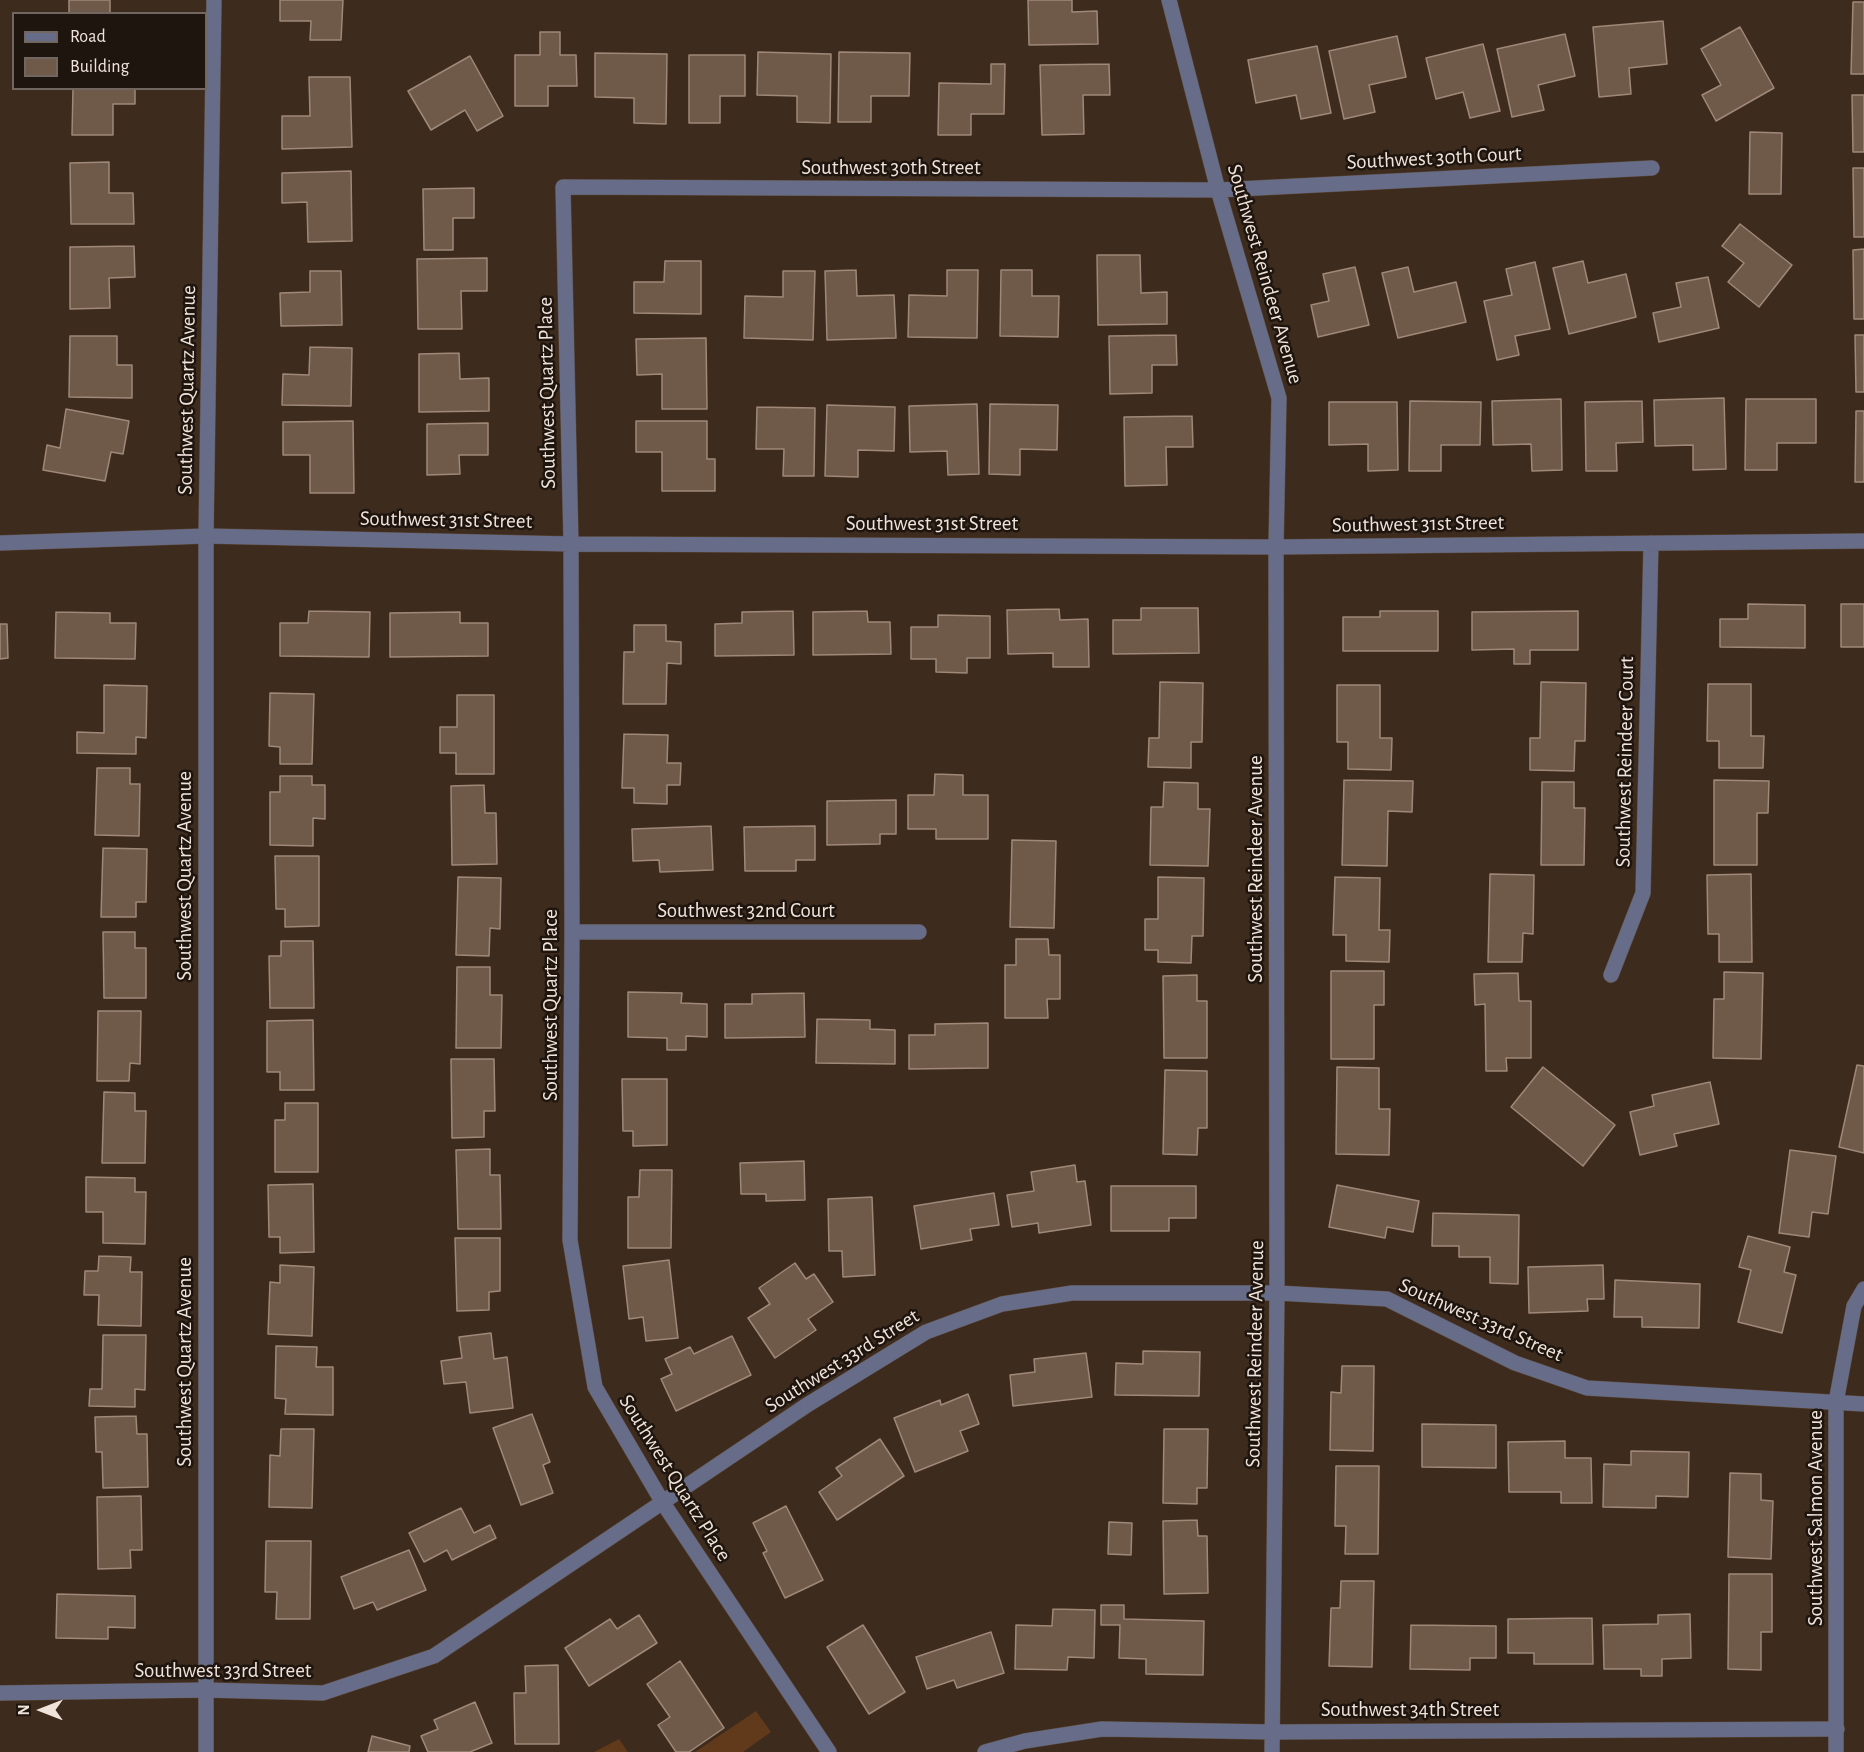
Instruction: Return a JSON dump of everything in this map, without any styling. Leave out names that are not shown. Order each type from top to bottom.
[{"type":"street","name":"Southwest Quartz Avenue","points":[[206,1752],[206,536],[214,0]]},
{"type":"street","name":"Southwest Reindeer Avenue","points":[[1169,0],[1218,190],[1279,398],[1276,547],[1277,1293],[1272,1752]]},
{"type":"street","name":"Southwest 30th Court","points":[[1218,190],[1652,168]]},
{"type":"street","name":"Southwest 30th Street","points":[[563,187],[1218,190]]},
{"type":"street","name":"Southwest Quartz Place","points":[[563,187],[571,544],[570,1240],[595,1387],[663,1503],[828,1752]]},
{"type":"street","name":"Southwest 31st Street","points":[[0,543],[206,536],[571,544],[1276,547],[1864,541]]},
{"type":"street","name":"Southwest Reindeer Court","points":[[1611,975],[1643,893],[1651,543]]},
{"type":"street","name":"Southwest 32nd Court","points":[[572,932],[919,932]]},
{"type":"street","name":"Southwest Salmon Avenue","points":[[1836,1752],[1836,1402],[1854,1306],[1864,1289]]},
{"type":"street","name":"Southwest 33rd Street","points":[[0,1693],[206,1690],[323,1693],[434,1656],[807,1405],[926,1332],[1002,1304],[1072,1293],[1277,1293],[1387,1299],[1515,1363],[1587,1388],[1864,1404]]},
{"type":"street","name":"Southwest 34th Street","points":[[985,1752],[1025,1741],[1102,1730],[1272,1732],[1837,1729]]},
{"type":"shaded area","points":[[756,1711],[771,1732],[743,1752],[695,1752]]},
{"type":"shaded area","points":[[619,1739],[628,1752],[594,1752]]},
{"type":"building","points":[[69,0],[110,0],[110,12],[69,12]]},
{"type":"building","points":[[280,0],[343,0],[341,40],[310,40],[311,21],[280,21]]},
{"type":"building","points":[[1028,0],[1072,0],[1072,12],[1097,11],[1098,44],[1029,45]]},
{"type":"building","points":[[1853,2],[1864,2],[1864,74],[1851,74]]},
{"type":"building","points":[[1663,21],[1667,64],[1629,68],[1631,94],[1599,97],[1593,27]]},
{"type":"building","points":[[1740,27],[1774,88],[1716,121],[1702,95],[1721,85],[1701,49]]},
{"type":"building","points":[[540,32],[560,32],[560,55],[576,55],[577,86],[548,86],[548,106],[515,106],[515,55],[540,55]]},
{"type":"building","points":[[1565,34],[1575,76],[1538,85],[1544,110],[1512,117],[1497,49]]},
{"type":"building","points":[[1397,36],[1406,77],[1369,85],[1375,112],[1344,119],[1329,51]]},
{"type":"building","points":[[1483,44],[1500,111],[1470,118],[1463,92],[1436,99],[1426,58]]},
{"type":"building","points":[[1317,46],[1331,113],[1301,119],[1296,95],[1256,103],[1248,60]]},
{"type":"building","points":[[758,52],[831,54],[830,123],[797,122],[797,96],[757,95]]},
{"type":"building","points":[[839,52],[910,53],[909,96],[871,96],[871,122],[838,122]]},
{"type":"building","points":[[595,53],[667,54],[666,124],[634,123],[634,98],[595,97]]},
{"type":"building","points":[[689,55],[745,55],[745,96],[720,96],[720,123],[689,123]]},
{"type":"building","points":[[470,56],[503,116],[477,131],[465,110],[431,130],[408,91]]},
{"type":"building","points":[[991,64],[1005,64],[1004,114],[971,114],[971,135],[938,135],[939,83],[991,84]]},
{"type":"building","points":[[1109,64],[1110,95],[1083,95],[1084,134],[1042,135],[1040,65]]},
{"type":"building","points":[[309,77],[350,77],[352,147],[282,149],[282,116],[310,116]]},
{"type":"building","points":[[73,90],[135,90],[135,104],[113,104],[113,135],[72,135]]},
{"type":"building","points":[[1852,95],[1864,95],[1864,152],[1853,152]]},
{"type":"building","points":[[1750,132],[1782,133],[1781,194],[1749,194]]},
{"type":"building","points":[[109,162],[109,193],[133,193],[134,224],[71,224],[70,163]]},
{"type":"building","points":[[1853,168],[1864,168],[1864,237],[1854,237]]},
{"type":"building","points":[[351,171],[352,241],[308,242],[307,202],[282,203],[282,173]]},
{"type":"building","points":[[474,188],[474,218],[453,218],[453,250],[424,250],[423,189]]},
{"type":"building","points":[[1740,224],[1792,265],[1759,307],[1728,282],[1744,263],[1722,246]]},
{"type":"building","points":[[134,246],[135,277],[109,278],[110,308],[70,309],[70,247]]},
{"type":"building","points":[[1864,249],[1864,319],[1854,319],[1853,250]]},
{"type":"building","points":[[1097,255],[1140,255],[1141,293],[1167,292],[1167,324],[1098,325]]},
{"type":"building","points":[[487,258],[487,291],[461,291],[462,329],[418,329],[417,259]]},
{"type":"building","points":[[665,261],[701,261],[701,314],[634,313],[634,282],[664,282]]},
{"type":"building","points":[[1583,261],[1588,283],[1626,274],[1636,317],[1569,334],[1553,268]]},
{"type":"building","points":[[1535,262],[1550,329],[1515,336],[1519,355],[1497,360],[1484,301],[1512,295],[1506,269]]},
{"type":"building","points":[[1355,267],[1369,325],[1318,337],[1311,305],[1329,301],[1323,274]]},
{"type":"building","points":[[1408,267],[1414,292],[1456,282],[1466,322],[1398,338],[1382,273]]},
{"type":"building","points":[[856,270],[857,296],[894,295],[896,338],[827,340],[825,271]]},
{"type":"building","points":[[947,270],[978,270],[977,338],[908,337],[909,295],[947,296]]},
{"type":"building","points":[[1001,270],[1032,270],[1032,296],[1059,296],[1058,337],[1000,336]]},
{"type":"building","points":[[310,271],[341,271],[342,325],[281,326],[280,293],[310,292]]},
{"type":"building","points":[[783,271],[815,271],[813,340],[744,338],[745,296],[783,297]]},
{"type":"building","points":[[1708,277],[1719,328],[1659,342],[1653,313],[1681,307],[1676,283]]},
{"type":"building","points":[[1176,335],[1177,365],[1152,365],[1152,393],[1110,394],[1109,336]]},
{"type":"building","points":[[1855,335],[1864,335],[1864,392],[1856,392]]},
{"type":"building","points":[[70,336],[117,336],[117,365],[132,365],[132,398],[69,397]]},
{"type":"building","points":[[706,338],[707,409],[662,409],[662,374],[637,375],[636,339]]},
{"type":"building","points":[[310,347],[352,348],[351,406],[282,405],[283,374],[309,375]]},
{"type":"building","points":[[459,353],[460,379],[489,378],[489,411],[419,412],[419,354]]},
{"type":"building","points":[[1724,398],[1726,469],[1693,470],[1693,445],[1655,446],[1654,400]]},
{"type":"building","points":[[1561,399],[1562,470],[1532,471],[1531,444],[1493,445],[1492,401]]},
{"type":"building","points":[[1746,399],[1816,399],[1816,443],[1777,443],[1777,470],[1745,470]]},
{"type":"building","points":[[1410,401],[1481,402],[1480,445],[1441,445],[1441,471],[1409,471]]},
{"type":"building","points":[[1642,401],[1643,442],[1616,443],[1617,471],[1586,471],[1585,402]]},
{"type":"building","points":[[1329,402],[1397,402],[1398,470],[1368,471],[1368,444],[1329,445]]},
{"type":"building","points":[[977,404],[979,474],[948,475],[947,451],[910,452],[909,406]]},
{"type":"building","points":[[990,404],[1058,405],[1057,450],[1020,449],[1020,475],[989,474]]},
{"type":"building","points":[[827,405],[895,407],[894,451],[858,450],[858,477],[825,476]]},
{"type":"building","points":[[757,407],[815,408],[814,476],[783,476],[784,449],[756,449]]},
{"type":"building","points":[[66,409],[129,421],[123,454],[111,452],[105,481],[43,470],[47,445],[60,448]]},
{"type":"building","points":[[1856,411],[1864,411],[1864,482],[1855,482]]},
{"type":"building","points":[[1192,416],[1193,447],[1166,447],[1167,485],[1125,486],[1124,417]]},
{"type":"building","points":[[353,421],[354,493],[310,493],[310,455],[283,455],[283,422]]},
{"type":"building","points":[[636,421],[707,421],[707,459],[715,459],[715,491],[662,491],[662,452],[636,452]]},
{"type":"building","points":[[488,423],[488,455],[459,455],[460,474],[427,475],[427,424]]},
{"type":"building","points":[[1748,604],[1805,605],[1805,648],[1720,647],[1720,619],[1748,619]]},
{"type":"building","points":[[1841,604],[1864,604],[1864,647],[1841,647]]},
{"type":"building","points":[[1141,608],[1198,608],[1199,653],[1113,654],[1113,620],[1141,620]]},
{"type":"building","points":[[1059,609],[1060,620],[1088,619],[1089,667],[1053,667],[1053,653],[1008,654],[1007,610]]},
{"type":"building","points":[[309,611],[370,612],[369,657],[280,656],[280,623],[308,623]]},
{"type":"building","points":[[793,611],[794,655],[715,656],[715,624],[742,623],[742,612]]},
{"type":"building","points":[[867,611],[868,622],[890,622],[891,654],[813,655],[813,612]]},
{"type":"building","points":[[1380,611],[1438,611],[1438,651],[1343,651],[1343,617],[1380,617]]},
{"type":"building","points":[[1578,611],[1578,650],[1530,650],[1530,664],[1514,664],[1514,649],[1472,650],[1472,612]]},
{"type":"building","points":[[56,612],[110,613],[110,623],[136,623],[135,659],[55,658]]},
{"type":"building","points":[[460,612],[460,623],[488,623],[488,656],[390,657],[390,613]]},
{"type":"building","points":[[938,615],[990,616],[990,658],[967,658],[967,673],[936,672],[936,659],[911,659],[911,627],[938,627]]},
{"type":"building","points":[[0,624],[7,624],[8,658],[0,659]]},
{"type":"building","points":[[634,625],[666,625],[666,641],[681,642],[681,664],[667,663],[666,704],[623,704],[624,652],[634,652]]},
{"type":"building","points":[[1160,682],[1203,683],[1202,742],[1191,742],[1191,768],[1148,767],[1149,738],[1159,738]]},
{"type":"building","points":[[1541,682],[1586,683],[1585,741],[1575,741],[1574,771],[1530,770],[1530,738],[1540,738]]},
{"type":"building","points":[[1708,684],[1751,684],[1751,736],[1764,736],[1763,768],[1719,768],[1719,741],[1707,741]]},
{"type":"building","points":[[104,685],[147,686],[146,738],[136,737],[136,754],[77,753],[77,732],[104,733]]},
{"type":"building","points":[[1337,685],[1380,685],[1380,738],[1392,738],[1391,770],[1348,769],[1348,742],[1337,742]]},
{"type":"building","points":[[270,693],[314,694],[312,764],[280,764],[280,747],[269,746]]},
{"type":"building","points":[[457,695],[494,695],[494,774],[456,774],[456,753],[440,753],[440,727],[457,727]]},
{"type":"building","points":[[624,734],[668,735],[667,763],[681,763],[680,785],[667,785],[667,804],[634,803],[634,788],[622,788]]},
{"type":"building","points":[[97,768],[130,768],[130,784],[140,784],[139,836],[95,835]]},
{"type":"building","points":[[935,774],[963,775],[963,795],[988,795],[988,839],[936,839],[936,829],[908,829],[908,795],[934,795]]},
{"type":"building","points":[[280,776],[312,776],[312,785],[325,785],[325,819],[313,818],[313,846],[270,845],[270,792],[280,792]]},
{"type":"building","points":[[1344,780],[1413,781],[1412,812],[1388,811],[1387,866],[1342,865]]},
{"type":"building","points":[[1714,780],[1769,781],[1768,813],[1757,813],[1757,865],[1714,865]]},
{"type":"building","points":[[1164,782],[1198,783],[1198,809],[1210,809],[1208,866],[1150,865],[1151,807],[1163,807]]},
{"type":"building","points":[[1542,782],[1574,782],[1574,808],[1585,808],[1584,865],[1541,865]]},
{"type":"building","points":[[484,785],[485,813],[496,813],[497,864],[452,865],[451,786]]},
{"type":"building","points":[[896,800],[896,834],[880,834],[880,844],[827,845],[827,801]]},
{"type":"building","points":[[711,826],[713,870],[660,872],[659,860],[633,861],[632,829]]},
{"type":"building","points":[[815,826],[815,860],[796,860],[796,871],[745,871],[744,827]]},
{"type":"building","points":[[1012,840],[1056,841],[1054,928],[1010,927]]},
{"type":"building","points":[[103,848],[147,849],[146,902],[136,902],[136,917],[101,917]]},
{"type":"building","points":[[275,856],[319,856],[319,926],[285,927],[285,909],[276,909]]},
{"type":"building","points":[[1490,874],[1534,875],[1533,934],[1523,933],[1522,962],[1488,962]]},
{"type":"building","points":[[1751,874],[1752,962],[1719,962],[1719,934],[1708,934],[1707,875]]},
{"type":"building","points":[[458,877],[501,878],[500,929],[490,928],[489,956],[456,955]]},
{"type":"building","points":[[1158,877],[1204,878],[1203,936],[1192,936],[1191,963],[1158,962],[1158,950],[1145,950],[1145,919],[1158,919]]},
{"type":"building","points":[[1335,877],[1380,878],[1379,930],[1390,930],[1389,962],[1346,961],[1346,935],[1333,935]]},
{"type":"building","points":[[103,932],[135,932],[135,948],[146,948],[146,998],[104,998]]},
{"type":"building","points":[[1016,939],[1048,939],[1049,955],[1060,955],[1060,999],[1047,999],[1048,1018],[1005,1018],[1005,965],[1016,965]]},
{"type":"building","points":[[281,941],[313,941],[314,1008],[270,1008],[269,956],[281,956]]},
{"type":"building","points":[[457,967],[490,967],[490,995],[502,995],[501,1048],[456,1048]]},
{"type":"building","points":[[1331,971],[1384,971],[1384,1005],[1374,1005],[1374,1059],[1331,1059]]},
{"type":"building","points":[[1724,972],[1763,973],[1761,1059],[1713,1058],[1714,999],[1724,999]]},
{"type":"building","points":[[1518,973],[1519,1001],[1531,1001],[1531,1058],[1506,1058],[1507,1071],[1486,1071],[1485,1004],[1475,1005],[1474,974]]},
{"type":"building","points":[[1197,975],[1197,1001],[1207,1001],[1207,1058],[1164,1058],[1163,976]]},
{"type":"building","points":[[628,992],[682,993],[681,1003],[707,1004],[707,1037],[686,1036],[686,1050],[667,1050],[667,1038],[628,1037]]},
{"type":"building","points":[[804,993],[805,1037],[725,1038],[725,1004],[752,1004],[752,994]]},
{"type":"building","points":[[98,1011],[141,1011],[140,1064],[130,1063],[129,1081],[97,1081]]},
{"type":"building","points":[[817,1019],[870,1020],[870,1029],[895,1030],[895,1064],[816,1063]]},
{"type":"building","points":[[313,1020],[314,1090],[280,1090],[280,1072],[267,1072],[267,1021]]},
{"type":"building","points":[[988,1023],[988,1068],[909,1069],[909,1035],[935,1035],[935,1024]]},
{"type":"building","points":[[451,1059],[494,1059],[495,1111],[484,1111],[484,1137],[452,1138]]},
{"type":"building","points":[[1857,1065],[1864,1066],[1864,1153],[1839,1147]]},
{"type":"building","points":[[1337,1067],[1379,1068],[1379,1109],[1390,1109],[1389,1155],[1336,1154]]},
{"type":"building","points":[[1543,1067],[1615,1125],[1583,1166],[1511,1107]]},
{"type":"building","points":[[1165,1070],[1207,1071],[1207,1128],[1198,1128],[1197,1155],[1163,1154]]},
{"type":"building","points":[[622,1079],[667,1079],[667,1145],[633,1146],[633,1131],[623,1131]]},
{"type":"building","points":[[1710,1082],[1719,1124],[1674,1134],[1677,1146],[1640,1155],[1630,1112],[1654,1106],[1652,1095]]},
{"type":"building","points":[[104,1092],[135,1093],[135,1111],[146,1111],[145,1163],[102,1163]]},
{"type":"building","points":[[285,1103],[318,1103],[318,1172],[275,1172],[275,1120],[285,1120]]},
{"type":"building","points":[[490,1149],[490,1175],[500,1175],[501,1229],[458,1229],[456,1150]]},
{"type":"building","points":[[1790,1150],[1836,1156],[1828,1214],[1812,1212],[1809,1237],[1779,1233]]},
{"type":"building","points":[[804,1161],[805,1200],[766,1201],[766,1194],[741,1194],[740,1163]]},
{"type":"building","points":[[1075,1165],[1077,1182],[1085,1181],[1091,1225],[1039,1233],[1038,1223],[1012,1227],[1007,1195],[1034,1191],[1031,1172]]},
{"type":"building","points":[[640,1170],[672,1170],[671,1248],[628,1248],[628,1197],[639,1197]]},
{"type":"building","points":[[86,1177],[135,1178],[135,1192],[146,1192],[145,1244],[103,1243],[103,1212],[86,1212]]},
{"type":"building","points":[[313,1184],[314,1252],[280,1253],[280,1237],[269,1237],[268,1185]]},
{"type":"building","points":[[1337,1185],[1419,1201],[1413,1232],[1387,1227],[1385,1238],[1329,1227]]},
{"type":"building","points":[[1111,1186],[1196,1186],[1196,1218],[1169,1218],[1169,1231],[1111,1231]]},
{"type":"building","points":[[994,1193],[999,1225],[970,1229],[972,1240],[921,1249],[914,1206]]},
{"type":"building","points":[[872,1197],[875,1275],[843,1277],[842,1251],[829,1251],[828,1199]]},
{"type":"building","points":[[1433,1213],[1519,1215],[1518,1284],[1490,1283],[1490,1257],[1459,1257],[1459,1246],[1432,1246]]},
{"type":"building","points":[[1748,1236],[1790,1247],[1784,1272],[1796,1275],[1782,1333],[1738,1322],[1751,1270],[1739,1267]]},
{"type":"building","points":[[455,1238],[500,1238],[500,1291],[489,1292],[489,1310],[457,1311]]},
{"type":"building","points":[[99,1256],[131,1257],[130,1272],[142,1272],[141,1326],[98,1325],[99,1295],[84,1295],[85,1271],[98,1271]]},
{"type":"building","points":[[669,1260],[678,1338],[646,1341],[643,1317],[629,1319],[623,1266]]},
{"type":"building","points":[[795,1263],[806,1279],[814,1274],[833,1302],[808,1319],[816,1330],[775,1358],[748,1318],[770,1304],[759,1288]]},
{"type":"building","points":[[280,1265],[314,1267],[312,1336],[268,1334],[270,1282],[280,1283]]},
{"type":"building","points":[[1603,1265],[1604,1299],[1587,1299],[1588,1311],[1529,1313],[1528,1267]]},
{"type":"building","points":[[1615,1280],[1700,1284],[1699,1328],[1642,1327],[1642,1317],[1614,1317]]},
{"type":"building","points":[[491,1333],[494,1359],[507,1357],[513,1408],[470,1413],[466,1382],[444,1384],[441,1361],[462,1358],[459,1337]]},
{"type":"building","points":[[103,1335],[146,1335],[145,1390],[135,1389],[135,1407],[89,1406],[90,1389],[102,1389]]},
{"type":"building","points":[[732,1336],[751,1375],[676,1411],[661,1379],[672,1374],[665,1359],[690,1347],[694,1354]]},
{"type":"building","points":[[276,1346],[317,1347],[316,1367],[333,1367],[333,1415],[285,1414],[286,1399],[275,1398]]},
{"type":"building","points":[[1143,1351],[1200,1352],[1199,1396],[1115,1395],[1116,1363],[1143,1364]]},
{"type":"building","points":[[1086,1353],[1092,1397],[1013,1406],[1010,1375],[1035,1372],[1034,1359]]},
{"type":"building","points":[[1342,1366],[1374,1366],[1373,1451],[1330,1450],[1331,1392],[1341,1393]]},
{"type":"building","points":[[968,1394],[979,1424],[960,1431],[968,1451],[915,1472],[894,1418],[940,1400],[941,1405]]},
{"type":"building","points":[[532,1414],[550,1462],[543,1465],[553,1493],[521,1505],[493,1428]]},
{"type":"building","points":[[136,1416],[137,1434],[147,1434],[148,1487],[103,1488],[102,1452],[96,1452],[95,1417]]},
{"type":"building","points":[[1422,1424],[1496,1425],[1496,1468],[1422,1467]]},
{"type":"building","points":[[281,1429],[314,1429],[312,1508],[269,1507],[270,1455],[280,1456]]},
{"type":"building","points":[[1164,1429],[1208,1429],[1207,1488],[1197,1488],[1197,1504],[1163,1503]]},
{"type":"building","points":[[880,1439],[904,1476],[837,1520],[819,1492],[842,1476],[836,1468]]},
{"type":"building","points":[[1565,1441],[1565,1458],[1591,1458],[1592,1503],[1561,1503],[1561,1492],[1509,1492],[1508,1442]]},
{"type":"building","points":[[1631,1451],[1689,1452],[1688,1497],[1656,1496],[1656,1508],[1603,1507],[1604,1464],[1631,1465]]},
{"type":"building","points":[[1336,1466],[1379,1466],[1378,1554],[1345,1554],[1346,1526],[1335,1526]]},
{"type":"building","points":[[1730,1473],[1761,1474],[1761,1500],[1773,1501],[1771,1559],[1728,1557]]},
{"type":"building","points":[[141,1496],[142,1550],[130,1550],[131,1568],[98,1569],[97,1497]]},
{"type":"building","points":[[786,1506],[823,1580],[785,1598],[763,1553],[767,1551],[753,1523]]},
{"type":"building","points":[[461,1508],[474,1533],[490,1525],[496,1538],[452,1560],[447,1550],[424,1562],[409,1533]]},
{"type":"building","points":[[1197,1520],[1198,1536],[1207,1536],[1208,1593],[1164,1594],[1163,1521]]},
{"type":"building","points":[[1109,1522],[1132,1523],[1131,1555],[1108,1554]]},
{"type":"building","points":[[266,1541],[311,1541],[310,1619],[276,1619],[277,1592],[265,1592]]},
{"type":"building","points":[[409,1550],[426,1590],[377,1610],[373,1602],[354,1609],[341,1577]]},
{"type":"building","points":[[1729,1574],[1772,1574],[1772,1632],[1761,1632],[1761,1670],[1728,1669]]},
{"type":"building","points":[[1341,1581],[1374,1581],[1372,1667],[1329,1666],[1331,1608],[1340,1608]]},
{"type":"building","points":[[57,1594],[135,1596],[135,1628],[108,1627],[108,1639],[56,1638]]},
{"type":"building","points":[[1101,1605],[1124,1605],[1124,1619],[1204,1621],[1203,1675],[1146,1674],[1146,1659],[1119,1658],[1120,1625],[1101,1625]]},
{"type":"building","points":[[1053,1609],[1095,1610],[1094,1658],[1068,1657],[1067,1670],[1015,1669],[1016,1625],[1052,1626]]},
{"type":"building","points":[[1690,1614],[1691,1658],[1662,1659],[1662,1676],[1641,1676],[1641,1669],[1604,1669],[1603,1625],[1658,1624],[1658,1615]]},
{"type":"building","points":[[639,1615],[657,1643],[589,1686],[565,1648],[610,1619],[617,1629]]},
{"type":"building","points":[[1592,1618],[1593,1664],[1534,1664],[1534,1653],[1508,1653],[1508,1619]]},
{"type":"building","points":[[863,1625],[905,1692],[869,1714],[827,1647]]},
{"type":"building","points":[[1411,1625],[1496,1626],[1496,1658],[1470,1658],[1470,1670],[1410,1669]]},
{"type":"building","points":[[991,1632],[1004,1673],[957,1688],[954,1680],[927,1689],[916,1657]]},
{"type":"building","points":[[680,1661],[724,1728],[689,1752],[676,1752],[658,1725],[670,1717],[647,1684]]},
{"type":"building","points":[[558,1665],[559,1744],[515,1744],[514,1693],[526,1693],[525,1666]]},
{"type":"building","points":[[475,1702],[492,1743],[470,1752],[428,1752],[421,1736],[438,1729],[434,1720]]},
{"type":"building","points":[[372,1736],[410,1746],[409,1752],[368,1752]]}]
